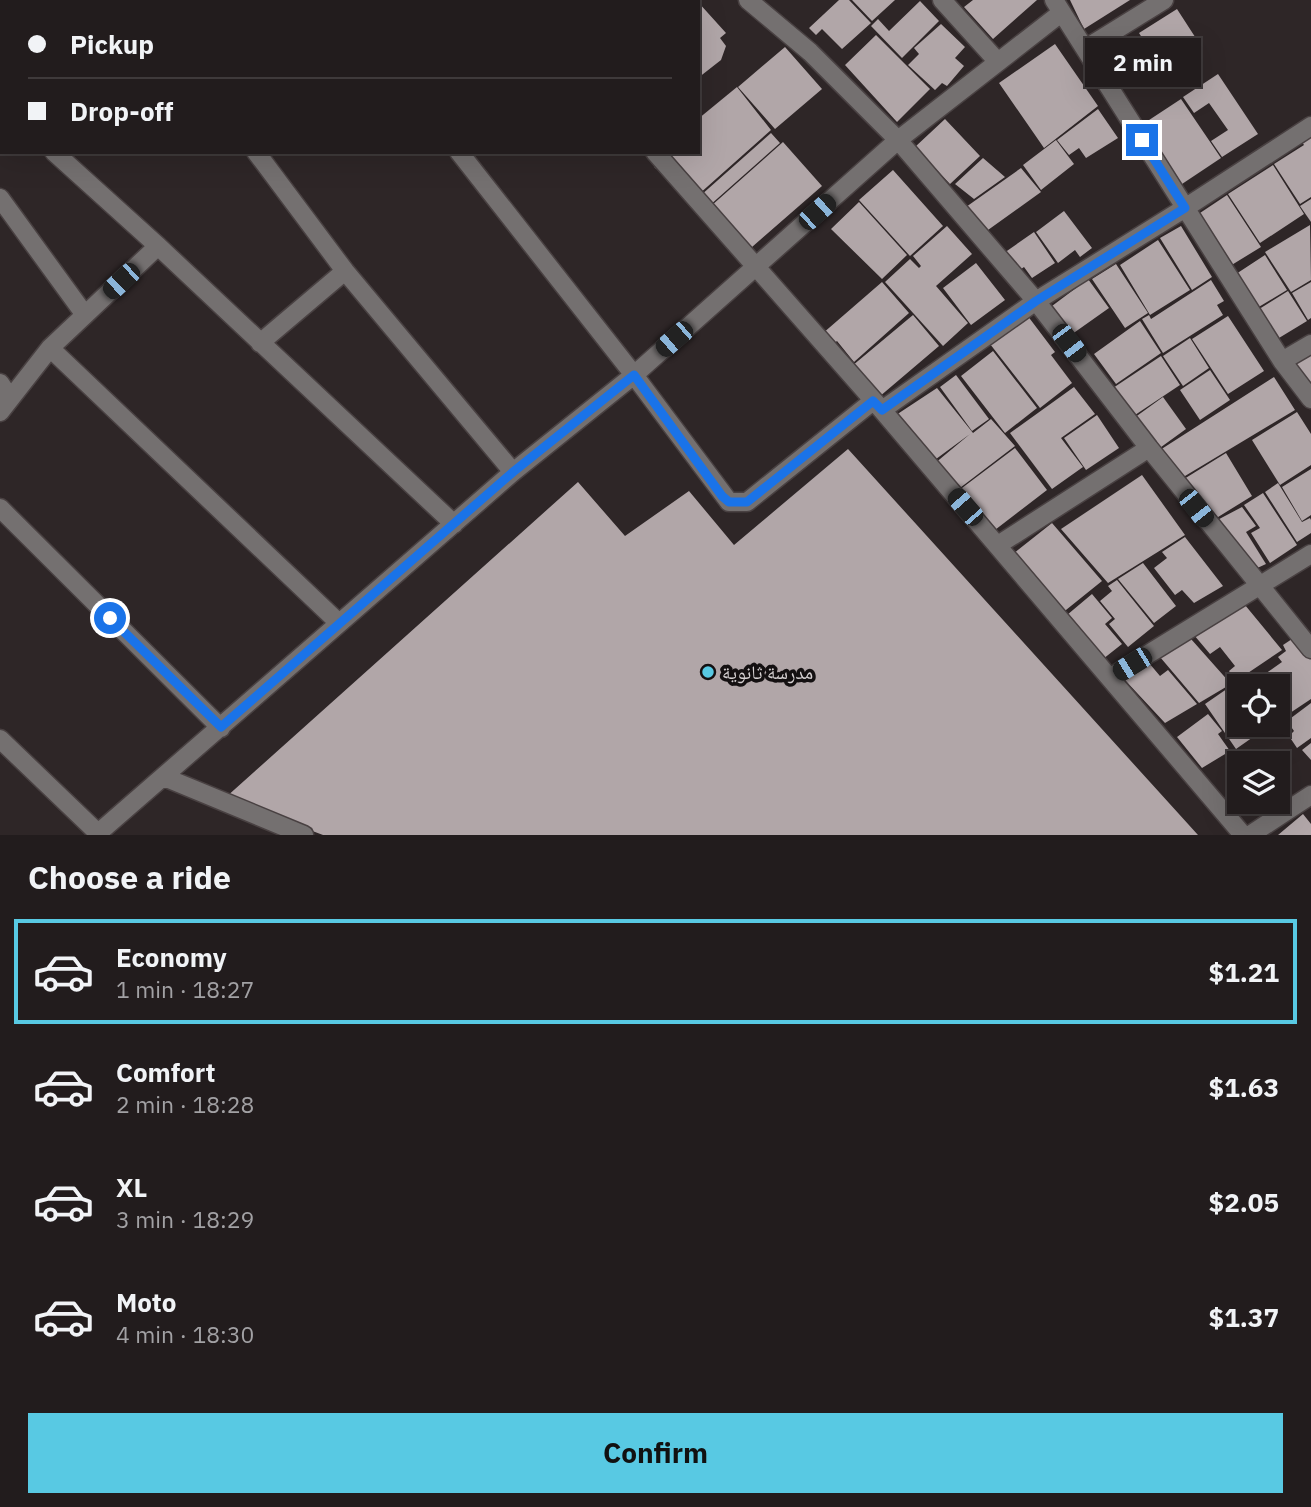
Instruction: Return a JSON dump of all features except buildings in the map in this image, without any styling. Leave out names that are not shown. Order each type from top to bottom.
[{"type":"street","points":[[748,0],[810,52],[898,140],[1036,301],[1149,448],[1311,649]]},
{"type":"street","points":[[942,0],[998,62]]},
{"type":"street","points":[[1085,49],[1164,0]]},
{"type":"street","points":[[0,739],[98,834],[513,472],[634,375],[898,140],[998,62],[1057,7],[1282,361],[1311,399]]},
{"type":"street","points":[[461,154],[634,375],[729,502],[747,502],[877,405],[1311,126]]},
{"type":"street","points":[[56,154],[454,524]]},
{"type":"street","points":[[257,154],[345,271],[513,472]]},
{"type":"street","points":[[657,154],[998,545],[1244,835]]},
{"type":"street","points":[[0,198],[85,315]]},
{"type":"street","points":[[3,397],[50,348],[158,246]]},
{"type":"street","points":[[260,343],[345,271]]},
{"type":"street","points":[[1282,361],[1311,344]]},
{"type":"street","points":[[50,348],[339,623]]},
{"type":"street","points":[[998,545],[1149,448]]},
{"type":"street","points":[[0,508],[221,727]]},
{"type":"street","points":[[1111,677],[1311,554]]},
{"type":"street","points":[[164,777],[304,835]]},
{"type":"street","points":[[1250,835],[1311,795]]},
{"type":"place","name":"مدرسة ثانوية","points":[[708,672]]},
{"type":"route","points":[[110,618],[221,727],[513,472],[634,375],[722,496],[729,502],[747,502],[873,401],[882,410],[1036,301],[1185,208],[1142,140]]}]
